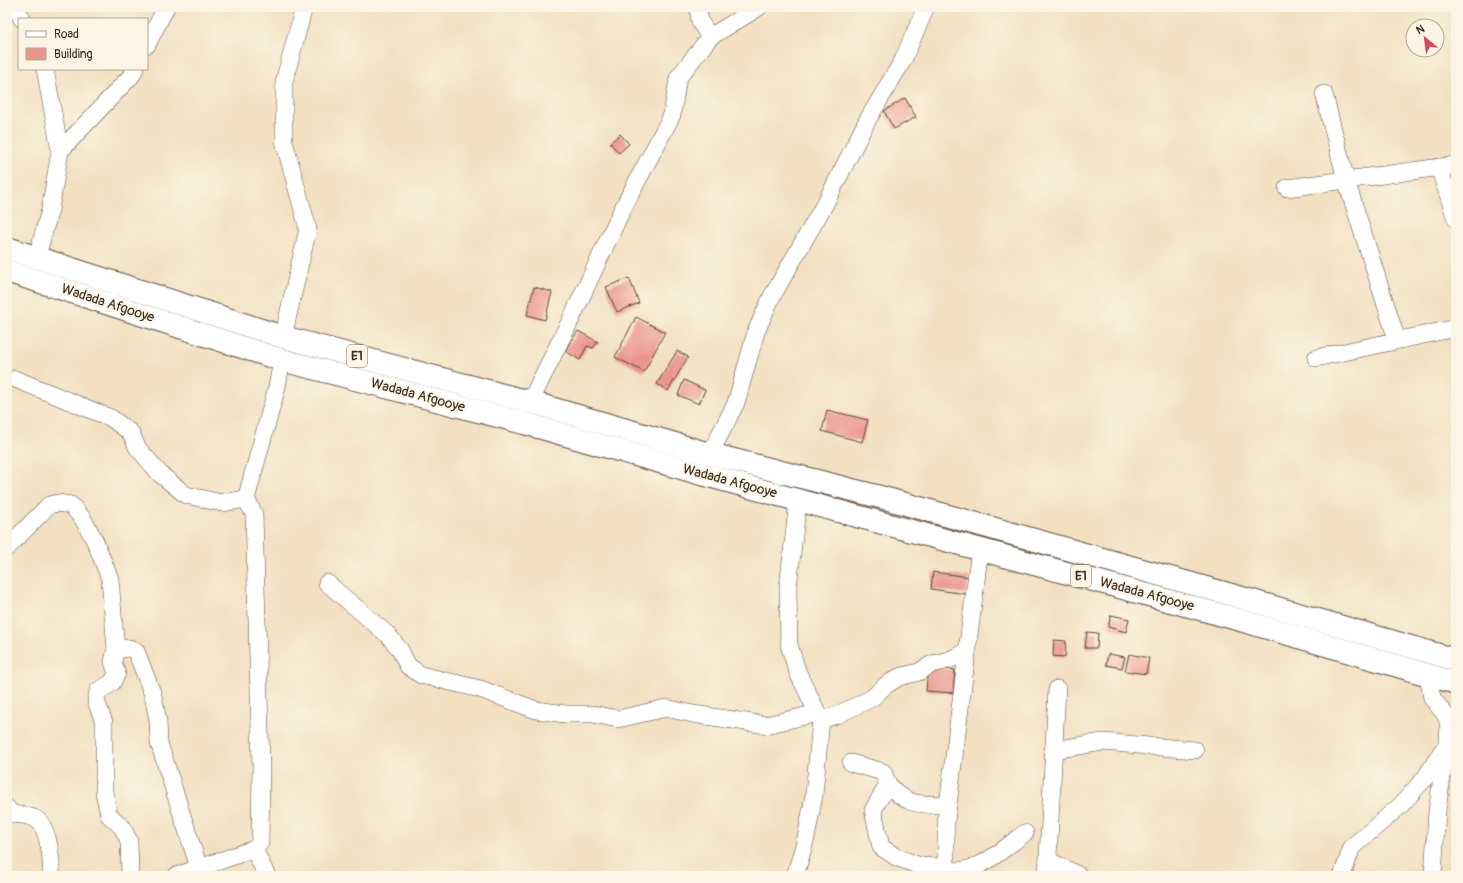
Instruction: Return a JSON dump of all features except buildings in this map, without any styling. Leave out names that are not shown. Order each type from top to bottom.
[{"type":"highway","name":"Wadada Afgooye","points":[[7,248],[37,256],[283,337],[530,402],[710,454],[884,498],[1239,597],[1456,660]]},
{"type":"highway","name":"Wadada Afgooye","points":[[7,271],[282,360],[516,421],[798,500],[980,548],[1233,618],[1456,683]]},
{"type":"street","points":[[16,7],[22,18]]},
{"type":"street","points":[[148,43],[166,7]]},
{"type":"street","points":[[283,337],[308,229],[284,141],[284,82],[304,7]]},
{"type":"street","points":[[698,7],[700,22],[710,37]]},
{"type":"street","points":[[530,402],[622,210],[672,115],[678,78],[710,37],[759,7]]},
{"type":"street","points":[[710,454],[736,404],[756,332],[771,298],[826,202],[867,122],[903,60],[926,7]]},
{"type":"street","points":[[37,256],[50,210],[60,151],[45,70]]},
{"type":"street","points":[[60,151],[132,75],[134,70]]},
{"type":"street","points":[[1324,94],[1346,180],[1397,340]]},
{"type":"street","points":[[1287,188],[1448,166],[1456,219]]},
{"type":"street","points":[[1316,358],[1456,328]]},
{"type":"street","points":[[176,876],[254,849],[260,844],[261,767],[254,514],[246,498],[277,387],[282,360]]},
{"type":"street","points":[[15,379],[111,418],[131,433],[137,447],[160,474],[186,496],[222,503],[246,498]]},
{"type":"street","points":[[795,876],[806,838],[814,795],[819,717],[798,673],[790,645],[788,588],[798,500]]},
{"type":"street","points":[[7,548],[49,505],[58,503],[71,505],[83,519],[95,541],[110,579],[116,649],[113,662],[117,673],[112,683],[98,691],[96,701],[104,722],[104,792],[109,815],[122,827],[129,841],[130,876]]},
{"type":"street","points":[[946,871],[948,805],[980,548]]},
{"type":"street","points":[[327,583],[388,635],[400,650],[408,666],[421,675],[480,689],[536,710],[566,714],[593,714],[618,719],[666,708],[693,714],[766,725],[837,715],[872,698],[886,685],[899,677],[919,672],[932,664],[949,660],[967,652]]},
{"type":"street","points":[[116,649],[129,648],[136,651],[153,695],[158,721],[159,743],[199,868]]},
{"type":"street","points":[[1428,676],[1432,698],[1446,717],[1449,729],[1437,811],[1434,876]]},
{"type":"street","points":[[1057,689],[1047,868],[1080,876]]},
{"type":"street","points":[[1053,750],[1103,742],[1195,750]]},
{"type":"street","points":[[1342,876],[1352,847],[1401,805],[1424,778],[1446,746]]},
{"type":"street","points":[[851,763],[883,772],[887,783],[899,796],[915,804],[948,805]]},
{"type":"street","points":[[887,783],[873,810],[881,847],[896,857],[920,866],[946,871],[965,871],[979,866],[1025,833]]},
{"type":"street","points":[[7,808],[12,814],[35,818],[42,824],[52,854],[51,876]]},
{"type":"street","points":[[254,849],[267,876]]}]
